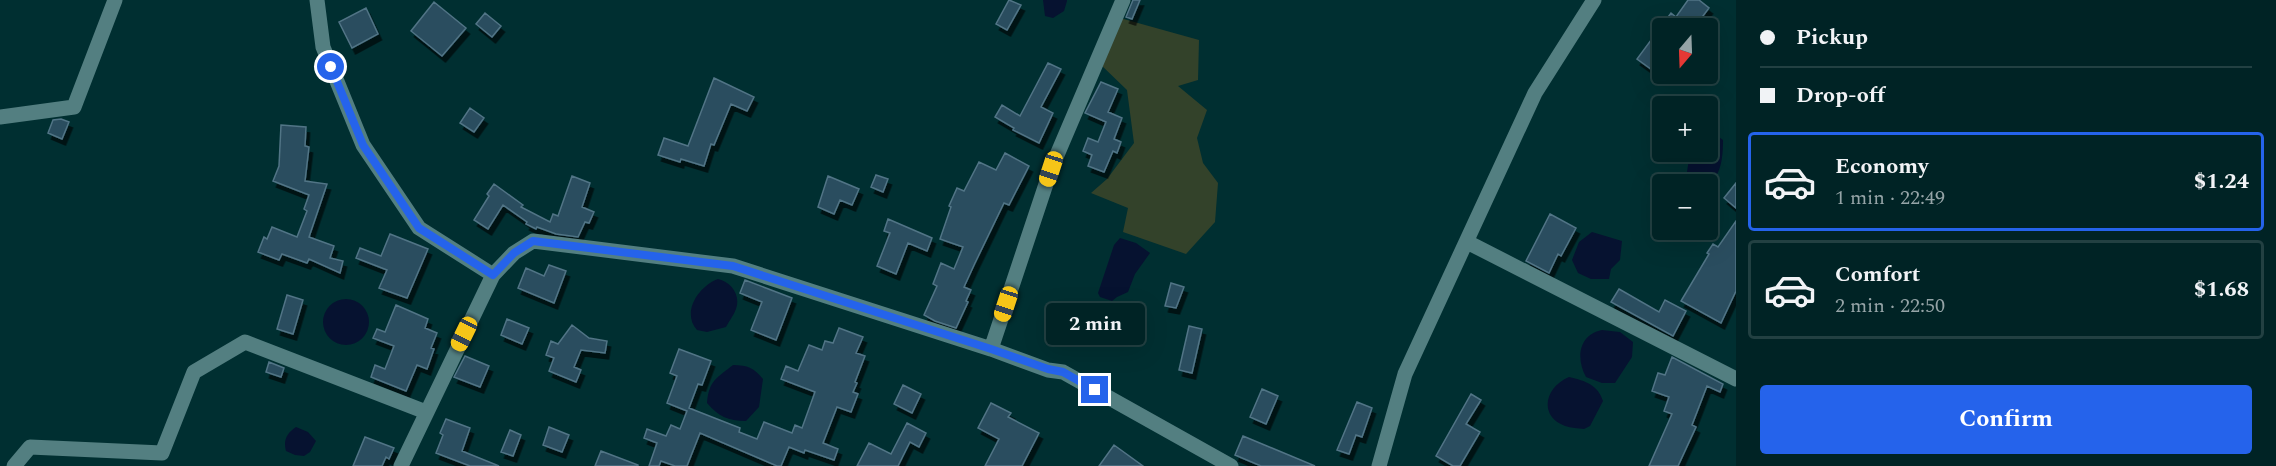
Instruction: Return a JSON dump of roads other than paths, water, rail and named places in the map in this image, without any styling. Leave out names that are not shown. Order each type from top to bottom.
[{"type":"street","points":[[0,117],[74,107],[115,0]]},
{"type":"street","points":[[317,0],[323,47],[363,145],[419,228],[493,275]]},
{"type":"street","points":[[991,349],[1051,169],[1123,0]]},
{"type":"street","points":[[1379,466],[1405,374],[1535,93],[1594,0]]},
{"type":"street","points":[[401,466],[493,275],[514,253],[533,241],[733,266],[1063,372],[1231,466]]},
{"type":"street","points":[[1467,242],[1736,379]]},
{"type":"street","points":[[14,466],[30,447],[162,453],[194,372],[245,342],[426,412]]},
{"type":"water","points":[[1043,0],[1067,1],[1064,11],[1053,18],[1045,16]]},
{"type":"water","points":[[1718,136],[1723,140],[1723,152],[1717,174],[1684,174],[1688,162],[1718,162]]},
{"type":"water","points":[[1592,232],[1622,241],[1620,260],[1611,269],[1609,279],[1591,279],[1578,273],[1572,260],[1579,242]]},
{"type":"water","points":[[1120,238],[1136,243],[1150,253],[1135,274],[1128,292],[1112,301],[1100,297],[1098,293],[1114,245]]},
{"type":"water","points":[[718,279],[727,283],[734,290],[737,299],[735,311],[726,327],[707,332],[697,330],[691,315],[694,300],[704,287]]},
{"type":"water","points":[[346,299],[362,306],[369,322],[362,338],[346,345],[330,338],[323,322],[330,306]]},
{"type":"water","points":[[1602,330],[1620,332],[1633,342],[1632,357],[1615,383],[1602,383],[1586,377],[1581,363],[1581,349],[1584,342],[1594,333]]},
{"type":"water","points":[[733,365],[750,368],[763,379],[759,407],[746,421],[724,417],[707,403],[712,384]]},
{"type":"water","points":[[1569,377],[1595,387],[1603,401],[1590,426],[1584,429],[1567,427],[1556,421],[1548,409],[1550,394],[1554,387]]},
{"type":"water","points":[[296,427],[308,432],[316,441],[310,452],[304,456],[286,451],[286,437]]}]
